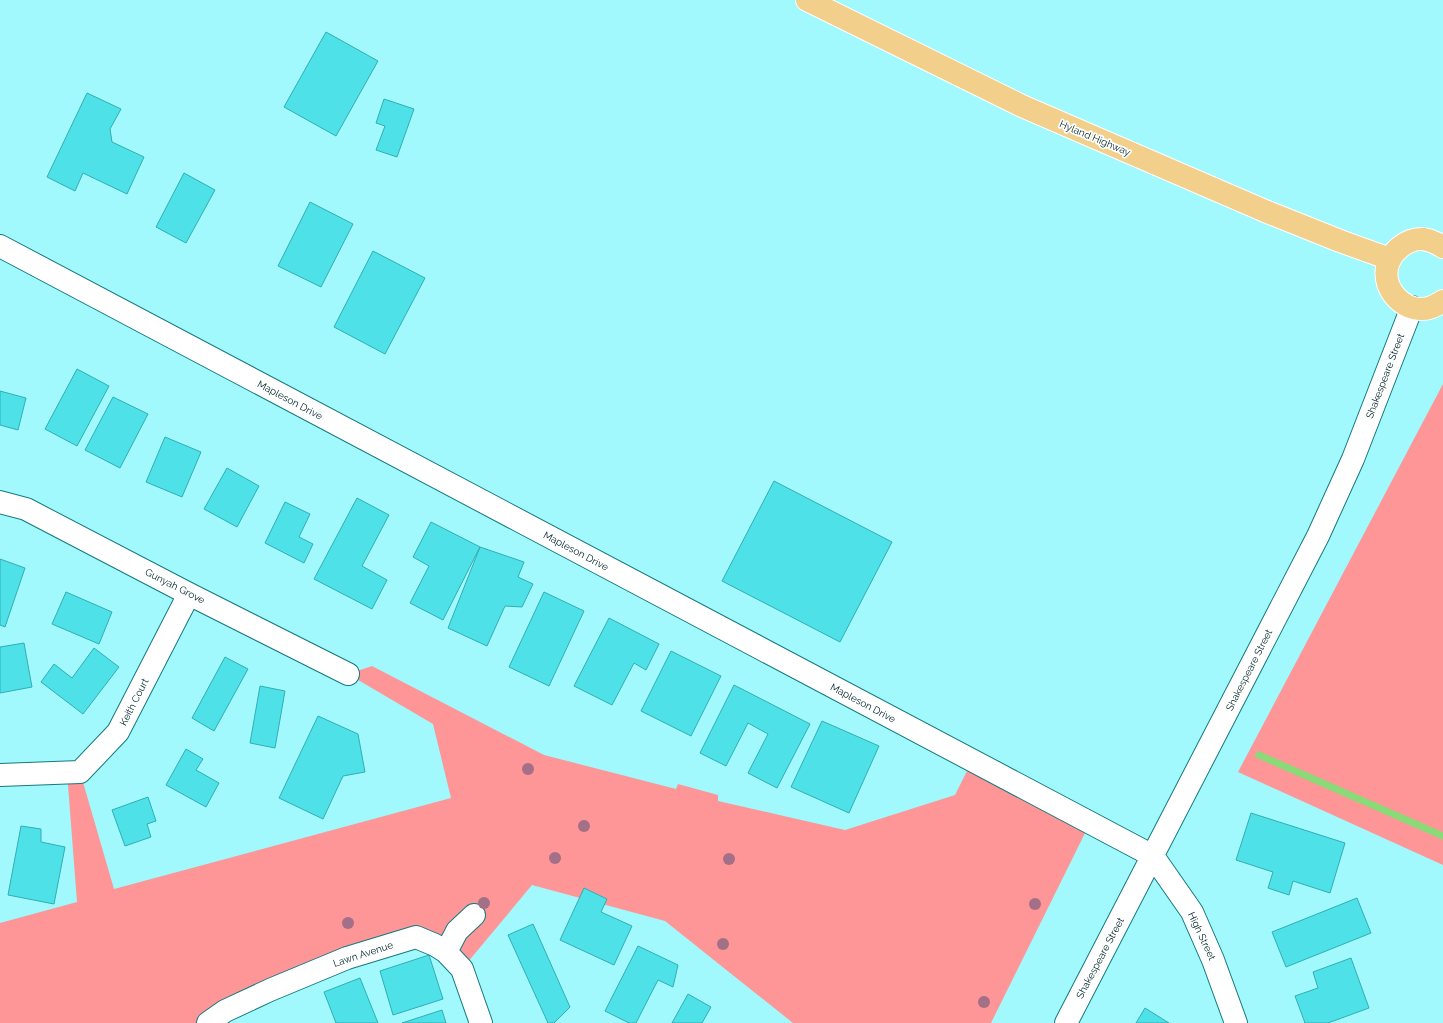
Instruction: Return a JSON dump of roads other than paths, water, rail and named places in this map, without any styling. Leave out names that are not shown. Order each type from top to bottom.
[{"type":"main road","name":"Hyland Highway","points":[[807,0],[1022,106],[1272,214],[1390,259]]},
{"type":"main road","points":[[1440,239],[1409,241],[1398,248],[1390,259],[1387,268],[1387,276],[1389,285],[1394,295],[1402,303],[1423,309],[1434,306],[1443,301]]},
{"type":"street","name":"Mapleson Drive","points":[[0,246],[1153,856]]},
{"type":"street","name":"Shakespeare Street","points":[[1066,1023],[1318,536],[1353,459],[1412,307]]},
{"type":"street","name":"Gunyah Grove","points":[[0,502],[26,509],[189,594],[348,674]]},
{"type":"street","name":"Keith Court","points":[[0,775],[80,772],[118,732],[189,594]]},
{"type":"street","name":"High Street","points":[[1153,856],[1192,912],[1213,960],[1236,1023]]},
{"type":"street","points":[[446,952],[457,931],[474,915]]},
{"type":"street","name":"Lawn Avenue","points":[[208,1023],[225,1010],[270,990],[354,956],[416,937],[435,945],[446,952],[462,969],[481,1023]]},
{"type":"waterway","points":[[1259,755],[1443,836]]}]
